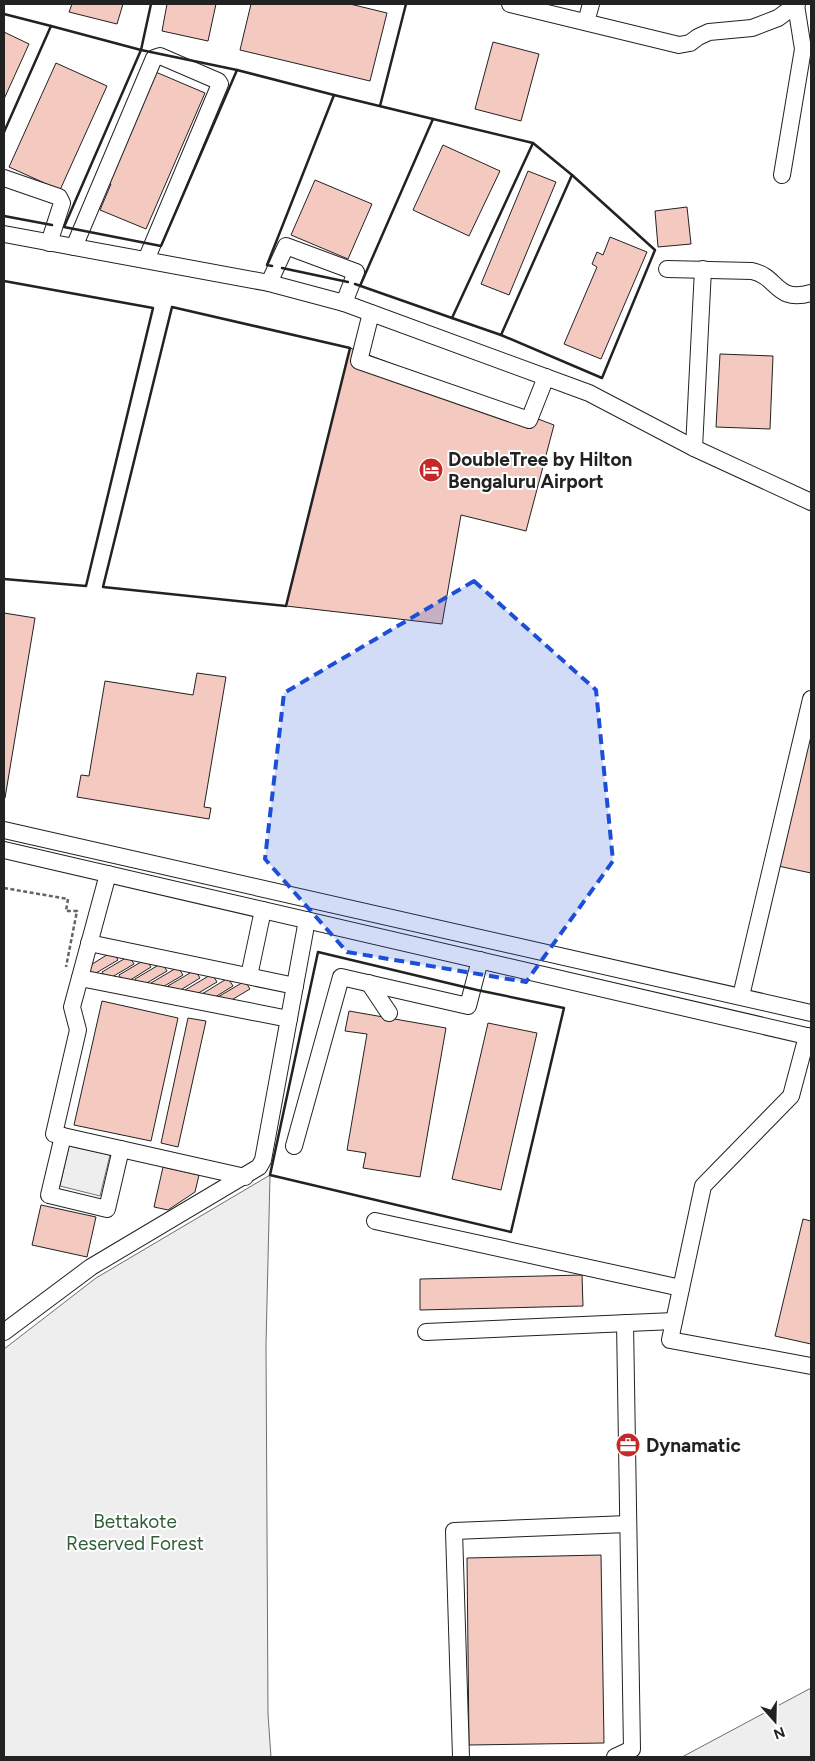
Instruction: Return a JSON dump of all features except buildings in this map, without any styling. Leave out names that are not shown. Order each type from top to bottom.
[{"type":"street","points":[[510,4],[679,45],[690,43],[709,32],[752,28],[778,18],[796,4],[803,49],[782,175]]},
{"type":"street","points":[[586,22],[591,4]]},
{"type":"street","points":[[74,247],[154,58],[160,56],[218,81],[220,84],[146,260]]},
{"type":"street","points":[[4,178],[59,197],[62,203],[49,243]]},
{"type":"street","points":[[4,234],[269,283],[344,303],[589,394],[694,448],[811,502]]},
{"type":"street","points":[[269,283],[286,246],[356,272],[344,303]]},
{"type":"street","points":[[667,269],[752,271],[760,274],[791,296],[798,297],[811,293]]},
{"type":"street","points":[[694,448],[703,270]]},
{"type":"street","points":[[371,313],[359,361],[529,420],[546,377]]},
{"type":"street","points":[[741,996],[811,699]]},
{"type":"street","points":[[4,830],[811,1013]]},
{"type":"street","points":[[4,850],[809,1037],[791,1096],[703,1186],[670,1340],[811,1366]]},
{"type":"street","points":[[108,874],[89,943],[72,975],[72,1007],[78,1030],[54,1134],[245,1177]]},
{"type":"street","points":[[249,976],[263,910]]},
{"type":"street","points":[[4,1332],[91,1267],[260,1167],[263,1160],[307,920]]},
{"type":"street","points":[[89,943],[295,986]]},
{"type":"street","points":[[294,1146],[341,977],[468,1006],[480,960]]},
{"type":"street","points":[[72,975],[289,1019]]},
{"type":"street","points":[[369,984],[389,1013]]},
{"type":"street","points":[[63,1136],[49,1195],[107,1209],[121,1149]]},
{"type":"street","points":[[375,1221],[681,1288]]},
{"type":"street","points":[[426,1332],[674,1321]]},
{"type":"street","points":[[615,1757],[632,1749],[625,1323]]},
{"type":"street","points":[[461,1757],[454,1531],[628,1524]]},
{"type":"path","points":[[4,888],[68,899],[66,911],[77,911],[72,975]]},
{"type":"highlighted area","points":[[474,581],[596,690],[613,861],[526,982],[347,952],[265,859],[284,693]]},
{"type":"green space","points":[[69,1146],[110,1155],[100,1196],[60,1186]]},
{"type":"green space","name":"Bettakote Reserved Forest","points":[[270,1175],[266,1345],[268,1714],[271,1757],[4,1757],[4,1349],[96,1278]]},
{"type":"green space","points":[[811,1688],[811,1757],[682,1757]]},
{"type":"wall","points":[[51,26],[141,50],[151,4]]},
{"type":"wall","points":[[380,106],[406,4]]},
{"type":"wall","points":[[4,14],[51,26],[4,132]]},
{"type":"wall","points":[[141,50],[237,70],[161,246],[64,227],[141,50]]},
{"type":"wall","points":[[237,70],[334,95]]},
{"type":"wall","points":[[272,266],[267,265],[334,95],[433,119],[360,286]]},
{"type":"wall","points":[[355,284],[452,318],[533,143],[433,119]]},
{"type":"wall","points":[[452,318],[501,335],[572,175],[533,143]]},
{"type":"wall","points":[[501,335],[602,378],[655,250],[572,175]]},
{"type":"wall","points":[[4,216],[52,225]]},
{"type":"wall","points":[[282,268],[348,282]]},
{"type":"wall","points":[[4,281],[153,308],[86,586],[4,579]]},
{"type":"wall","points":[[172,307],[350,348],[286,606],[103,587],[172,307]]},
{"type":"wall","points":[[318,952],[477,990],[564,1008],[511,1232],[270,1175],[318,952]]},
{"type":"place","name":"DoubleTree by Hilton Bengaluru Airport","points":[[431,470]]},
{"type":"place","name":"Dynamatic","points":[[628,1445]]}]
